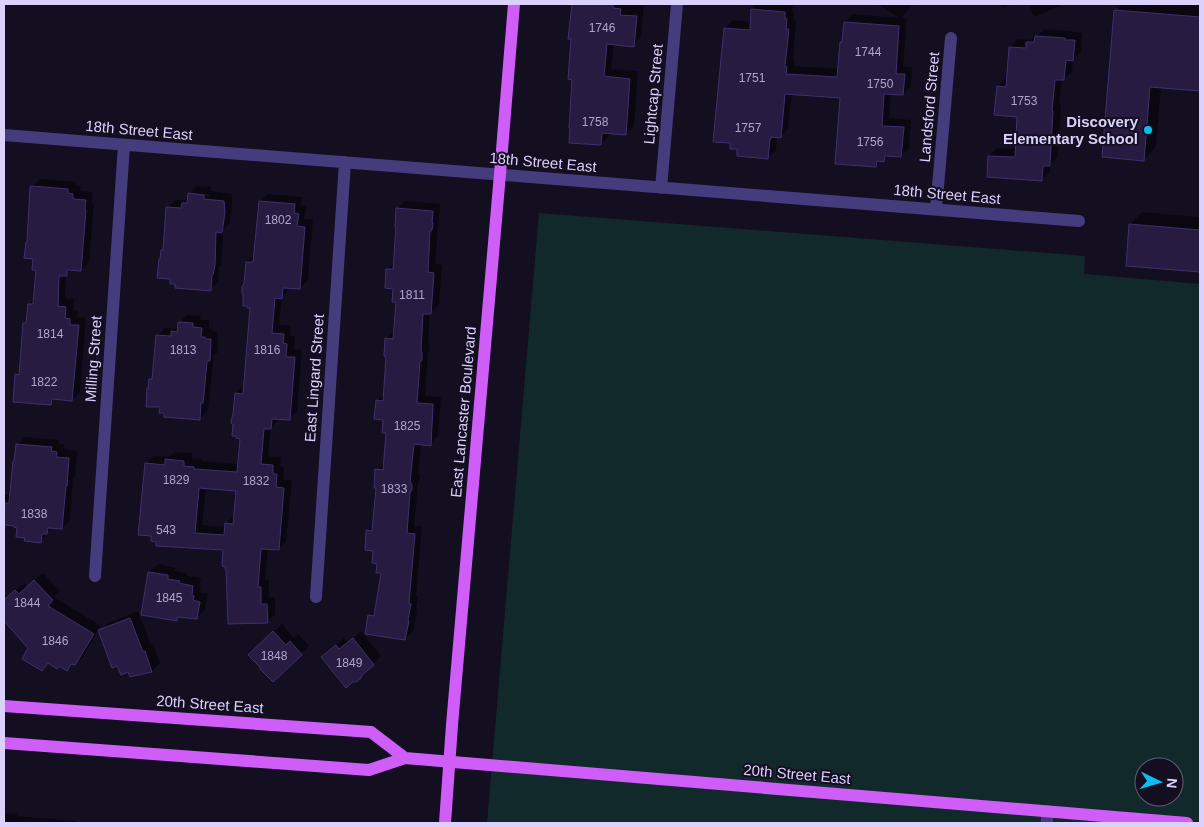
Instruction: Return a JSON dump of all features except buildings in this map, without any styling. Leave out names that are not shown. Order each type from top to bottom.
[{"type":"main road","name":"East Lancaster Boulevard","points":[[445,823],[514,4]]},
{"type":"main road","name":"20th Street East","points":[[4,706],[371,732],[405,758]]},
{"type":"main road","name":"20th Street East","points":[[4,743],[369,770],[405,758],[450,761],[1047,817],[1186,823]]},
{"type":"street","name":"Lightcap Street","points":[[661,188],[677,4]]},
{"type":"street","name":"Landsford Street","points":[[936,209],[952,38]]},
{"type":"street","name":"18th Street East","points":[[4,135],[1079,221]]},
{"type":"street","name":"Milling Street","points":[[95,576],[124,145]]},
{"type":"street","name":"East Lingard Street","points":[[316,597],[346,162]]},
{"type":"green space","points":[[539,213],[1085,256],[1084,274],[1200,284],[1200,823],[487,823]]},
{"type":"place","name":"Discovery Elementary School","points":[[1148,130]]}]
